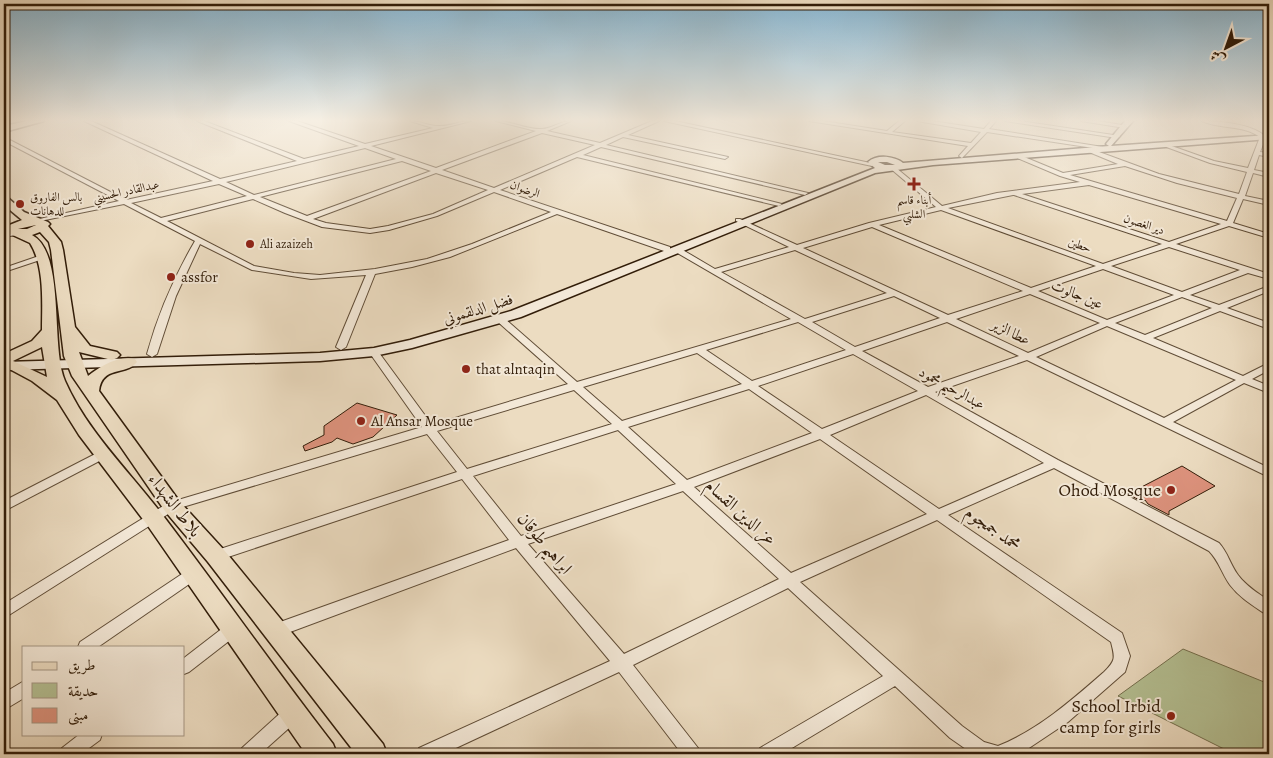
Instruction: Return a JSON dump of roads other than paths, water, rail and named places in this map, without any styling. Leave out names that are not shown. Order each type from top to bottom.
[{"type":"main road","points":[[885,164],[958,156]]},
{"type":"main road","name":"فضل الدلقموني","points":[[742,222],[805,193],[885,164],[1012,156]]},
{"type":"main road","name":"فضل الدلقموني","points":[[6,363],[51,360],[129,362],[320,357],[374,352],[448,335],[500,320],[856,178],[885,164]]},
{"type":"main road","name":"بلاط الشهداء","points":[[4,200],[20,214],[39,223],[55,242],[57,250],[59,328],[73,360],[91,392],[172,506],[216,556],[373,754]]},
{"type":"main road","points":[[9,230],[34,230],[39,223]]},
{"type":"main road","points":[[9,230],[33,240],[41,253],[47,290],[59,328],[51,360],[56,380],[66,400],[103,454],[153,518],[292,714],[323,754]]},
{"type":"main road","name":"فضل الدلقموني","points":[[73,360],[112,355],[364,346],[408,338],[485,318],[672,250]]},
{"type":"main road","points":[[59,328],[85,349],[112,355]]},
{"type":"main road","points":[[6,363],[59,328]]},
{"type":"main road","points":[[91,392],[91,382],[96,375],[129,362]]},
{"type":"main road","points":[[6,363],[38,378],[66,400]]},
{"type":"street","points":[[38,156],[252,268],[282,274],[320,277],[372,271],[431,260],[463,250],[556,212]]},
{"type":"street","points":[[166,156],[306,219],[326,225],[370,231],[430,217],[574,156]]},
{"type":"street","points":[[291,156],[305,162]]},
{"type":"street","name":"عبدالقادر الحسيني","points":[[39,223],[80,212],[328,156]]},
{"type":"street","name":"الرضوان","points":[[394,156],[672,250]]},
{"type":"street","points":[[306,219],[474,156]]},
{"type":"street","points":[[583,156],[778,204]]},
{"type":"street","points":[[649,156],[805,193]]},
{"type":"street","points":[[846,156],[885,164]]},
{"type":"street","points":[[848,156],[885,164]]},
{"type":"street","points":[[1018,156],[1062,175],[1269,236]]},
{"type":"street","points":[[1109,156],[1124,165],[1269,203]]},
{"type":"street","points":[[1193,156],[1269,175]]},
{"type":"street","points":[[216,556],[465,474],[750,384],[851,349],[949,319],[1228,224],[1242,197],[1256,156]]},
{"type":"street","points":[[162,220],[402,159]]},
{"type":"street","name":"حطين","points":[[885,164],[941,208],[1269,326]]},
{"type":"street","points":[[1062,175],[1124,165]]},
{"type":"street","points":[[715,271],[872,225],[941,208],[1013,193],[1089,183]]},
{"type":"street","name":"دير الغصون","points":[[1013,193],[1269,277]]},
{"type":"street","name":"عطا الزير","points":[[742,222],[1165,422],[1267,468]]},
{"type":"street","name":"عين جالوت","points":[[872,225],[1269,390]]},
{"type":"street","points":[[152,354],[166,306],[199,240]]},
{"type":"street","name":"عبدالرحيم محمود","points":[[672,250],[715,271],[1054,463],[1214,547],[1223,555],[1230,574],[1244,591],[1269,609]]},
{"type":"street","points":[[4,270],[42,258]]},
{"type":"street","points":[[274,631],[518,542],[686,486],[927,391],[1027,357],[1109,322],[1247,270]]},
{"type":"street","points":[[341,347],[372,271]]},
{"type":"street","points":[[1146,338],[1269,288]]},
{"type":"street","points":[[4,611],[172,506],[698,349],[895,293]]},
{"type":"street","name":"عز الدين القسام","points":[[500,320],[576,386],[956,732],[980,749],[996,754]]},
{"type":"street","name":"محمد جمجوم","points":[[698,349],[1117,638],[1122,656],[1120,667],[1109,678],[1013,751],[1000,754]]},
{"type":"street","name":"ابراهيم طوقان","points":[[374,352],[430,430],[518,542],[622,663],[692,754]]},
{"type":"street","points":[[1165,422],[1269,366]]},
{"type":"street","points":[[4,506],[103,454]]},
{"type":"street","points":[[425,754],[622,663],[790,580],[1054,463]]},
{"type":"street","points":[[87,646],[194,574]]},
{"type":"street","points":[[185,665],[233,629]]},
{"type":"street","points":[[766,754],[896,677]]},
{"type":"street","points":[[4,702],[22,689]]},
{"type":"street","points":[[248,754],[292,714]]},
{"type":"street","points":[[68,754],[91,736]]},
{"type":"place","name":"أبناء قاسم الشلبي","points":[[914,184]]},
{"type":"place","name":"بالس الفاروق للدهانات","points":[[20,204]]},
{"type":"place","name":"Ali azaizeh","points":[[250,244]]},
{"type":"place","name":"assfor","points":[[171,277]]},
{"type":"place","name":"that alntaqin","points":[[466,369]]},
{"type":"place","name":"Al Ansar Mosque","points":[[361,421]]},
{"type":"place","name":"Ohod Mosque","points":[[1171,490]]},
{"type":"place","name":"School Irbid camp for girls","points":[[1171,716]]}]
